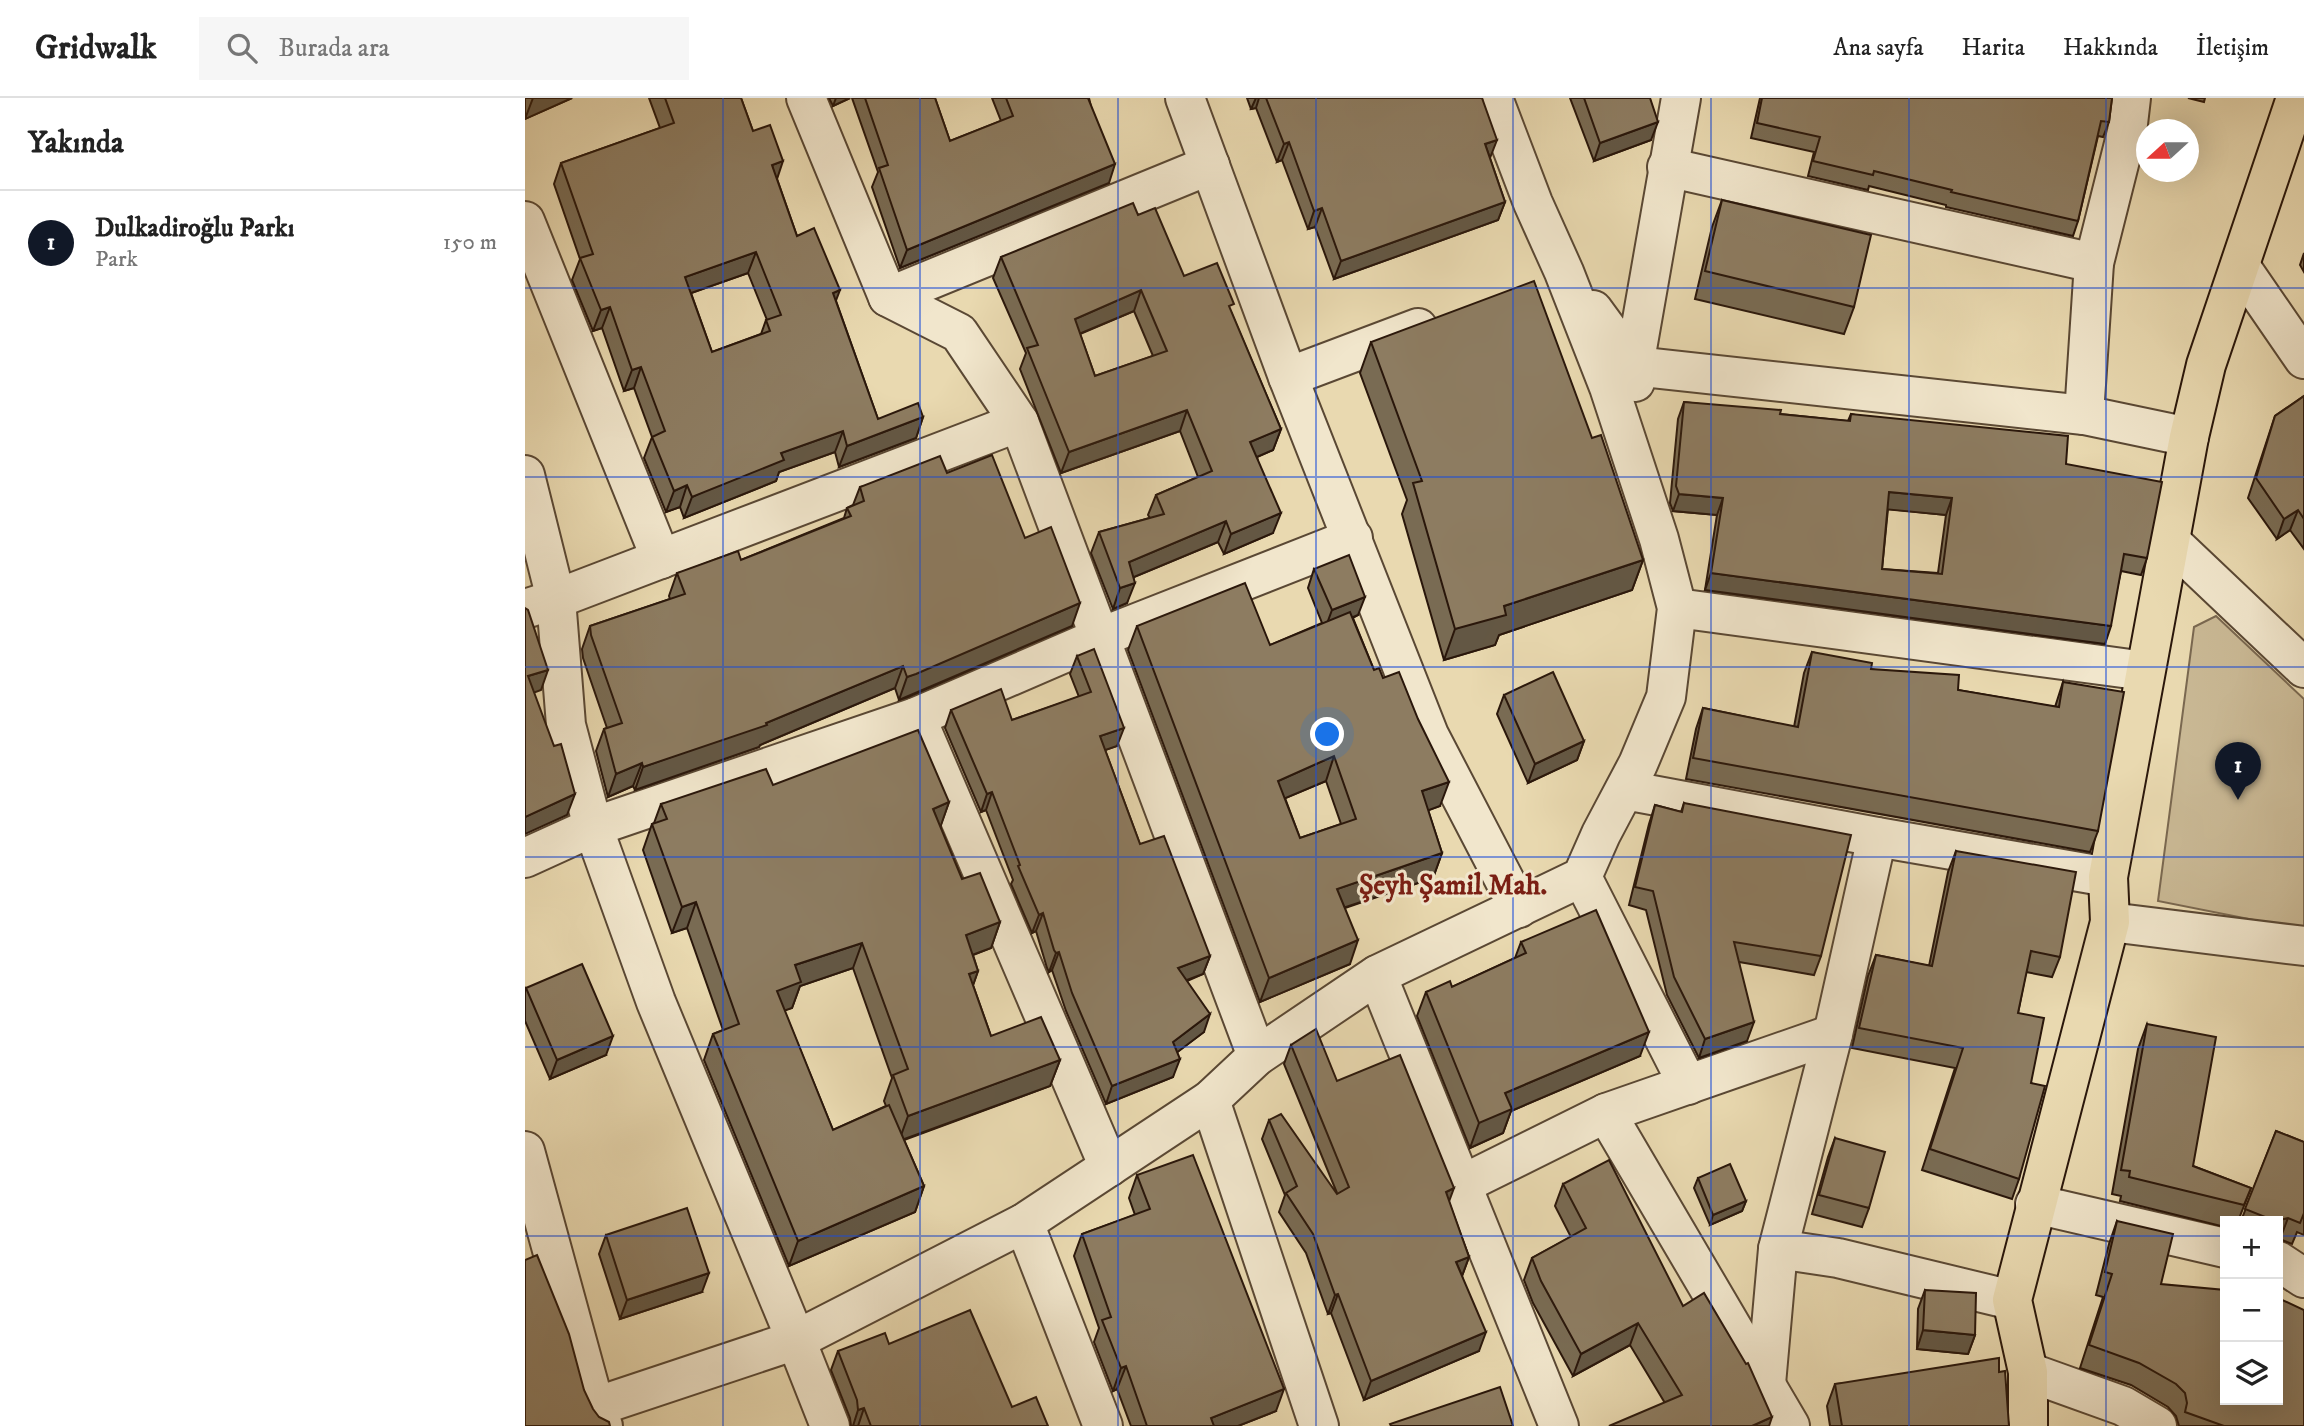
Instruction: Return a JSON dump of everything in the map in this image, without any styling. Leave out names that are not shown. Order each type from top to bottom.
[{"type":"main road","points":[[2028,1426],[2028,1372],[2012,1300],[2110,922],[2108,877],[2189,437],[2206,365],[2296,98]]},
{"type":"street","points":[[806,98],[888,297],[959,334],[1019,422],[1257,1056]]},
{"type":"street","points":[[1185,98],[1288,377],[1429,735],[1519,908]]},
{"type":"street","points":[[525,1151],[533,1209],[599,1416],[796,1340],[1024,1223],[1210,1100],[1257,1056],[1377,975],[1582,877],[1625,790],[1666,697],[1677,607],[1609,387],[1493,98]]},
{"type":"street","points":[[1640,482],[1635,366],[1667,167],[1681,98]]},
{"type":"street","points":[[2084,415],[2094,262],[2127,132],[2131,98]]},
{"type":"street","points":[[888,297],[1210,164]]},
{"type":"street","points":[[1667,167],[2094,262]]},
{"type":"street","points":[[525,221],[661,559]]},
{"type":"street","points":[[2240,266],[2304,359]]},
{"type":"street","points":[[1526,287],[1564,272]]},
{"type":"street","points":[[1564,272],[1635,366],[2084,415],[2189,437]]},
{"type":"street","points":[[1288,377],[1451,315]]},
{"type":"street","points":[[541,604],[1019,422]]},
{"type":"street","points":[[525,475],[541,604],[566,725],[593,827],[656,1002],[829,1426]]},
{"type":"street","points":[[525,858],[593,827],[916,717],[1101,637],[1353,538]]},
{"type":"street","points":[[2170,541],[2304,668]]},
{"type":"street","points":[[1677,607],[2145,671]]},
{"type":"street","points":[[916,717],[1109,1167]]},
{"type":"street","points":[[1625,790],[2108,877]]},
{"type":"street","points":[[1766,1384],[1778,1249],[1833,1034],[1877,837]]},
{"type":"street","points":[[1582,877],[1688,1085]]},
{"type":"street","points":[[2110,922],[2304,946]]},
{"type":"street","points":[[1377,975],[1559,1426]]},
{"type":"street","points":[[1462,1184],[1606,1113],[1833,1034]]},
{"type":"street","points":[[1210,1100],[1319,1426]]},
{"type":"street","points":[[1606,1113],[1790,1426]]},
{"type":"street","points":[[2035,1204],[2220,1247]]},
{"type":"street","points":[[1024,1223],[1103,1426]]},
{"type":"street","points":[[1778,1249],[1838,1258],[2012,1300]]},
{"type":"street","points":[[2283,1264],[2304,1278]]},
{"type":"street","points":[[2028,1372],[2123,1406],[2157,1426]]},
{"type":"shaded area","points":[[2216,616],[2304,699],[2304,930],[2158,901],[2194,627]]},
{"type":"building","points":[[665,98],[741,98],[753,131],[770,125],[783,161],[772,165],[797,236],[814,228],[840,290],[833,293],[878,419],[918,403],[923,417],[847,446],[843,431],[781,453],[784,460],[692,497],[687,485],[674,491],[652,437],[665,431],[641,367],[632,370],[610,307],[601,310],[580,258],[593,254],[561,163],[674,123]],"holes":[[[756,252],[781,315],[766,320],[770,331],[712,352],[685,277]]]},
{"type":"building","points":[[865,98],[935,98],[950,141],[1013,116],[1006,98],[1088,98],[1115,164],[907,250],[879,168],[888,165]]},
{"type":"building","points":[[1266,98],[1482,98],[1497,140],[1485,144],[1505,202],[1341,261],[1322,208],[1314,211],[1289,142],[1284,144]]},
{"type":"building","points":[[1584,98],[1650,98],[1658,122],[1600,143]]},
{"type":"building","points":[[1762,98],[2112,98],[2109,122],[2101,121],[2078,221],[1874,171],[1873,175],[1813,161],[1820,137],[1757,123]]},
{"type":"building","points":[[1722,200],[1871,235],[1854,307],[1705,271]]},
{"type":"building","points":[[1133,203],[1138,215],[1155,208],[1184,276],[1217,263],[1234,304],[1229,306],[1281,429],[1250,442],[1281,513],[1231,534],[1226,521],[1129,562],[1135,583],[1120,588],[1099,532],[1164,514],[1156,495],[1212,471],[1187,410],[1069,452],[1027,348],[1038,345],[1001,257]],"holes":[[[1141,290],[1167,351],[1095,376],[1075,319]]]},
{"type":"building","points":[[1534,281],[1592,438],[1601,435],[1643,560],[1504,606],[1506,615],[1455,629],[1413,483],[1422,481],[1371,342]]},
{"type":"building","points":[[2304,396],[2304,519],[2298,510],[2284,519],[2256,478],[2275,416]]},
{"type":"building","points":[[1684,402],[1781,410],[1780,414],[1850,421],[1851,414],[2068,436],[2066,464],[2162,482],[2147,558],[2124,554],[2111,626],[1711,573],[1723,498],[1679,494],[1676,486]],"holes":[[[1889,492],[1952,498],[1942,574],[1882,569]]]},
{"type":"building","points":[[992,455],[1025,538],[1051,527],[1080,603],[916,674],[907,677],[903,666],[766,723],[767,725],[643,767],[642,763],[616,774],[604,729],[622,723],[590,626],[685,594],[677,573],[738,551],[741,560],[851,516],[847,508],[864,501],[860,487],[940,456],[947,473]]},
{"type":"building","points":[[1349,555],[1365,597],[1332,610],[1314,569]]},
{"type":"building","points":[[1245,583],[1270,645],[1350,612],[1374,670],[1379,668],[1383,678],[1399,672],[1418,719],[1449,782],[1422,791],[1442,853],[1337,889],[1358,940],[1269,978],[1137,626]],"holes":[[[1334,756],[1356,819],[1300,838],[1278,781]]]},
{"type":"building","points":[[525,608],[528,610],[548,670],[528,676],[554,746],[561,744],[575,794],[525,817]]},
{"type":"building","points":[[1094,649],[1124,728],[1100,736],[1140,844],[1164,836],[1210,956],[1178,968],[1210,1014],[1173,1042],[1180,1059],[1112,1086],[1072,993],[1059,952],[1054,950],[1043,913],[1039,915],[1018,866],[1020,865],[992,792],[987,794],[951,710],[1001,689],[1012,720],[1091,692],[1077,656]]},
{"type":"building","points":[[1812,652],[1872,663],[1871,669],[1959,675],[1958,690],[2059,707],[2063,682],[2124,692],[2098,831],[1693,758],[1703,708],[1798,727]]},
{"type":"building","points":[[1553,672],[1584,741],[1535,764],[1504,695]]},
{"type":"building","points":[[918,730],[949,802],[933,809],[962,879],[980,873],[1000,922],[966,935],[978,971],[969,974],[991,1036],[1041,1017],[1060,1060],[908,1116],[893,1075],[908,1069],[862,943],[795,965],[801,982],[777,991],[833,1130],[889,1105],[924,1186],[798,1241],[713,1034],[739,1024],[696,902],[682,907],[652,824],[667,819],[661,804],[766,769],[773,785]]},
{"type":"building","points":[[1684,803],[1851,835],[1821,956],[1734,942],[1754,1022],[1705,1039],[1674,977],[1653,891],[1635,887],[1655,805],[1682,812]]},
{"type":"building","points":[[1956,851],[2076,872],[2060,957],[2031,951],[2018,1013],[2044,1018],[2031,1083],[2045,1086],[2019,1179],[1930,1149],[1963,1048],[1859,1028],[1876,955],[1932,966]]},
{"type":"building","points":[[1596,910],[1649,1032],[1505,1093],[1512,1109],[1479,1123],[1426,992],[1450,981],[1452,987],[1526,953],[1521,942]]},
{"type":"building","points":[[582,964],[613,1036],[557,1060],[526,988]]},
{"type":"building","points":[[2147,1024],[2216,1037],[2193,1166],[2251,1188],[2244,1205],[2129,1177],[2130,1171],[2121,1170]]},
{"type":"building","points":[[1316,1029],[1337,1081],[1400,1055],[1454,1188],[1446,1192],[1469,1257],[1456,1262],[1486,1332],[1371,1381],[1313,1234],[1286,1193],[1297,1186],[1269,1120],[1281,1114],[1337,1194],[1349,1187],[1291,1045]]},
{"type":"building","points":[[2276,1131],[2304,1142],[2304,1213],[2300,1223],[2288,1218],[2283,1219],[2283,1216],[2262,1216],[2245,1209]]},
{"type":"building","points":[[1835,1138],[1885,1152],[1869,1208],[1819,1195]]},
{"type":"building","points":[[1193,1155],[1284,1389],[1211,1418],[1214,1426],[1147,1426],[1126,1366],[1121,1368],[1102,1320],[1111,1317],[1082,1234],[1150,1209],[1137,1175]]},
{"type":"building","points":[[1609,1160],[1683,1306],[1704,1293],[1746,1364],[1748,1363],[1772,1417],[1752,1426],[1609,1426],[1682,1395],[1638,1323],[1581,1354],[1541,1281],[1532,1258],[1586,1228],[1563,1184]]},
{"type":"building","points":[[1730,1164],[1746,1201],[1713,1215],[1698,1178]]},
{"type":"building","points":[[687,1208],[709,1273],[627,1300],[606,1235]]},
{"type":"building","points":[[2117,1221],[2173,1234],[2161,1284],[2220,1290],[2220,1405],[2283,1405],[2283,1300],[2304,1310],[2304,1426],[2224,1426],[2185,1412],[2185,1393],[2176,1384],[2139,1363],[2089,1345],[2112,1274],[2105,1272]]},
{"type":"building","points":[[537,1255],[569,1334],[584,1390],[593,1409],[599,1417],[609,1422],[610,1426],[525,1426],[525,1260]]},
{"type":"building","points":[[1925,1290],[1976,1293],[1975,1335],[1923,1330]]},
{"type":"building","points":[[970,1310],[1012,1407],[1036,1397],[1048,1426],[871,1426],[864,1408],[858,1410],[857,1400],[838,1351],[885,1333],[889,1344]]},
{"type":"building","points":[[1999,1358],[1999,1372],[2005,1371],[2009,1426],[1842,1426],[1835,1384]]},
{"type":"building","points":[[1500,1387],[1513,1426],[1390,1424]]},
{"type":"place","name":"Dulkadiroğlu Parkı","points":[[2238,800]]},
{"type":"district","name":"Şeyh Şamil Mah.","points":[[1453,885]]}]
